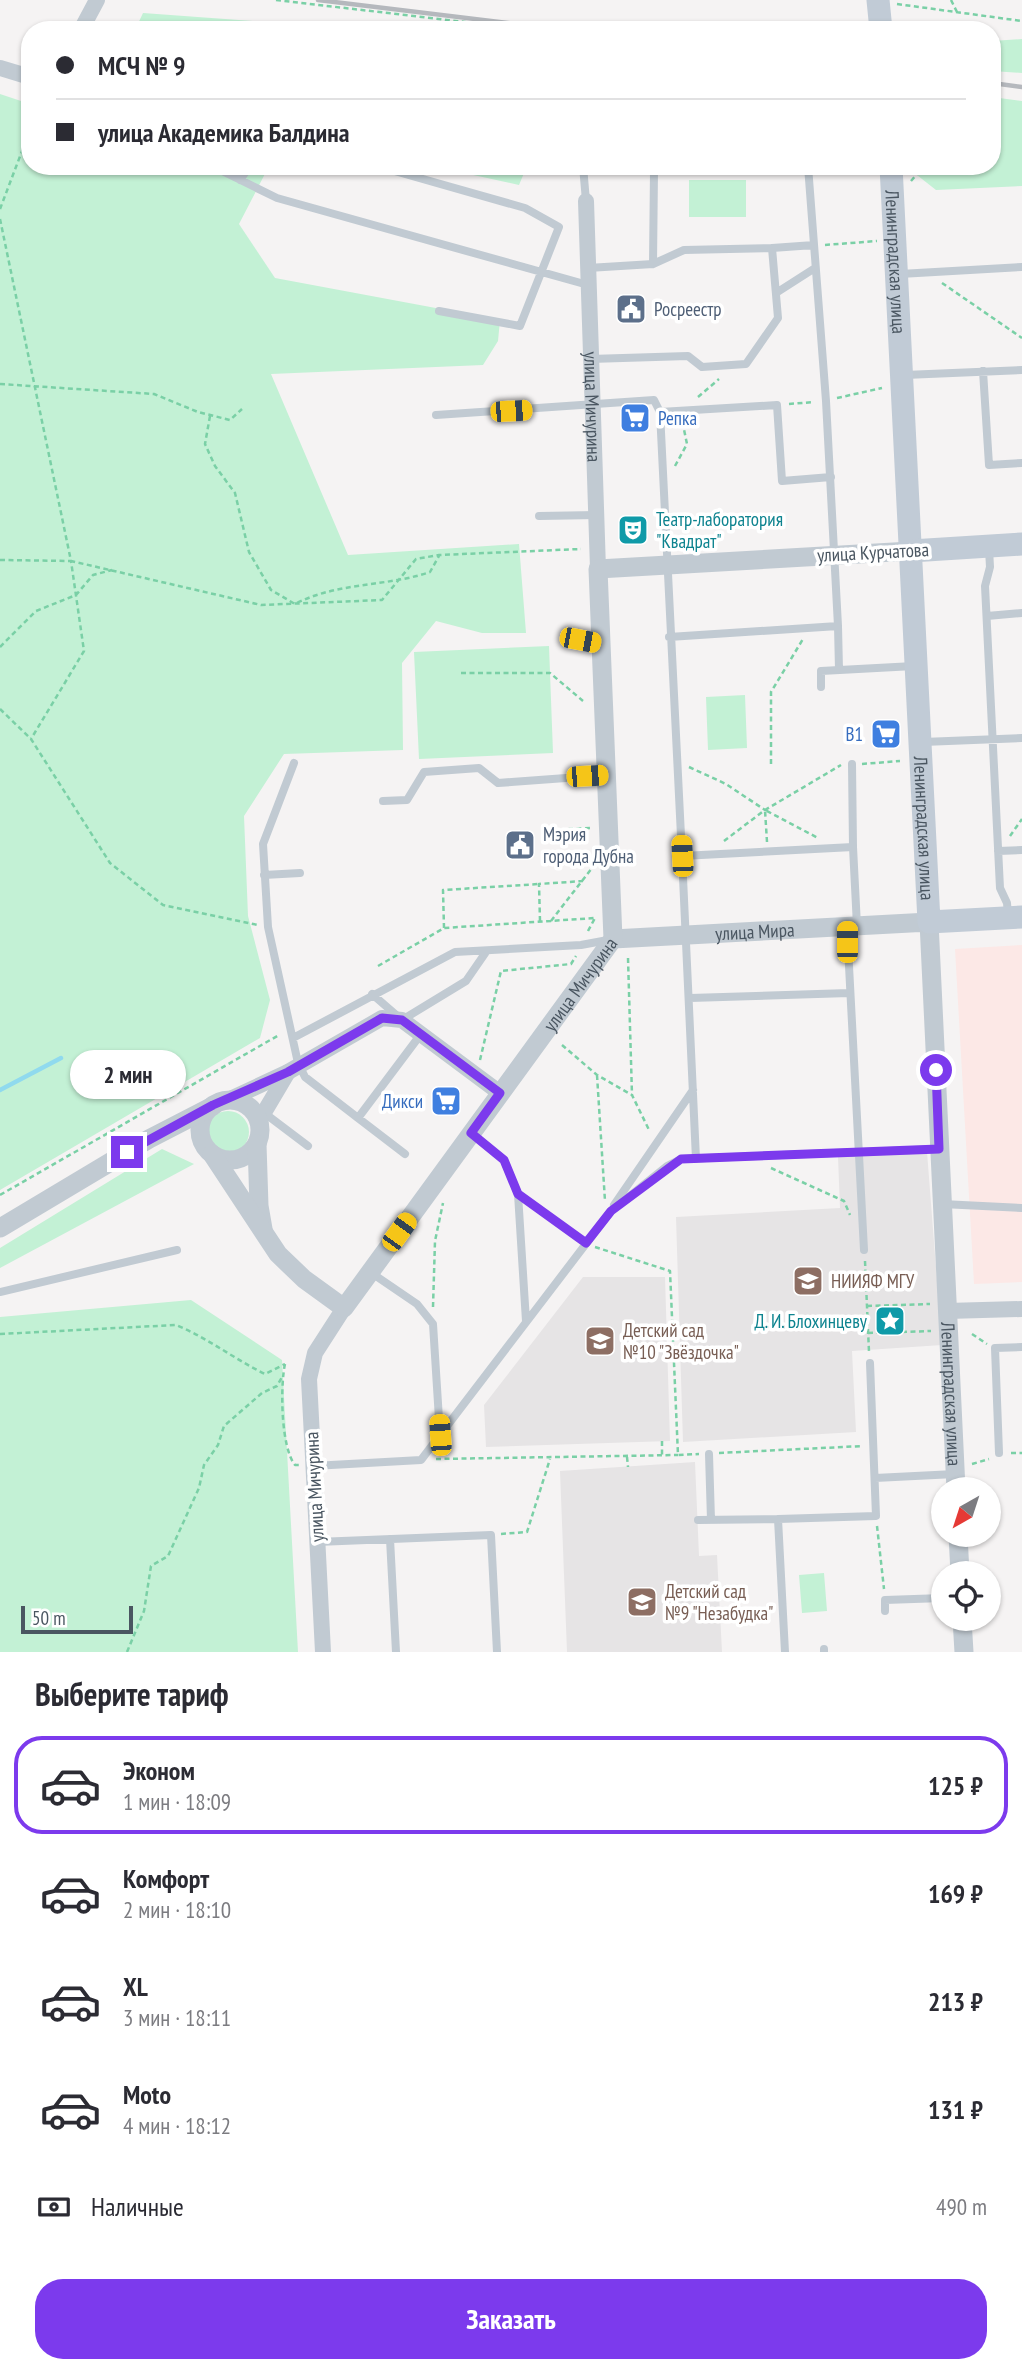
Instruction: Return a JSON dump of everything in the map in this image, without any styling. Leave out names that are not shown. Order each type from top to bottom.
[{"type":"main road","points":[[878,0],[880,21]]},
{"type":"main road","name":"Ленинградская улица","points":[[892,175],[929,922]]},
{"type":"main road","name":"улица Курчатова","points":[[911,551],[1022,544]]},
{"type":"main road","name":"улица Мира","points":[[929,922],[1015,918]]},
{"type":"street","points":[[86,21],[96,0]]},
{"type":"street","points":[[0,68],[21,74]]},
{"type":"street","name":"улица Мичурина","points":[[323,1652],[313,1466],[311,1366],[315,1353],[344,1308],[613,939],[586,201]]},
{"type":"street","name":"улица Курчатова","points":[[598,569],[911,551]]},
{"type":"street","name":"улица Мира","points":[[613,939],[929,922]]},
{"type":"street","name":"Ленинградская улица","points":[[929,922],[942,1204],[939,1308],[955,1476]]},
{"type":"street","points":[[0,1228],[149,1139],[293,1067],[382,1018],[402,1020],[500,1093]]},
{"type":"street","points":[[269,1242],[260,1222],[257,1144],[261,1116],[293,1067]]},
{"type":"street","points":[[261,1116],[240,1102],[219,1103],[202,1123],[207,1149],[269,1242],[304,1279],[344,1308]]},
{"type":"street","points":[[149,1139],[180,1136],[223,1160],[237,1160],[249,1154],[257,1144]]},
{"type":"street","points":[[939,1308],[1022,1309]]},
{"type":"street","points":[[963,1631],[964,1652]]},
{"type":"lane","points":[[230,175],[277,198],[588,285]]},
{"type":"lane","points":[[240,180],[244,175]]},
{"type":"lane","points":[[409,175],[525,208],[559,227],[520,326],[439,311]]},
{"type":"lane","points":[[584,175],[586,201]]},
{"type":"lane","points":[[653,264],[654,175]]},
{"type":"lane","points":[[809,175],[831,477],[839,670]]},
{"type":"lane","points":[[587,268],[653,264],[684,250],[814,245]]},
{"type":"lane","points":[[590,359],[688,356],[702,367],[746,364],[778,318],[772,247]]},
{"type":"lane","points":[[897,274],[1022,267]]},
{"type":"lane","points":[[776,293],[815,268]]},
{"type":"lane","points":[[902,376],[1022,370]]},
{"type":"lane","points":[[983,371],[989,465],[1022,463]]},
{"type":"lane","points":[[436,415],[654,400],[660,412],[669,637],[688,934],[696,1159]]},
{"type":"lane","points":[[660,412],[777,405],[782,481],[831,477]]},
{"type":"lane","points":[[539,516],[597,515]]},
{"type":"lane","points":[[989,546],[990,567],[985,586],[1000,888],[1015,918]]},
{"type":"lane","points":[[987,616],[1022,613]]},
{"type":"lane","points":[[669,637],[838,626]]},
{"type":"lane","points":[[568,637],[602,644]]},
{"type":"lane","points":[[821,687],[821,671],[917,666]]},
{"type":"lane","points":[[920,742],[1022,737]]},
{"type":"lane","points":[[294,763],[263,844],[268,927],[293,1038],[293,1067],[405,1154]]},
{"type":"lane","points":[[852,764],[852,926],[849,993],[864,1250]]},
{"type":"lane","points":[[383,801],[407,800],[424,772],[479,768],[498,783],[607,775]]},
{"type":"lane","points":[[682,856],[853,847]]},
{"type":"lane","points":[[998,852],[1022,850]]},
{"type":"lane","points":[[264,875],[299,873]]},
{"type":"lane","points":[[293,1038],[372,994],[455,953],[581,945],[613,939]]},
{"type":"lane","points":[[372,994],[402,1020],[466,981],[486,952]]},
{"type":"lane","points":[[690,998],[849,993]]},
{"type":"lane","points":[[358,1118],[421,1034]]},
{"type":"lane","points":[[313,1466],[421,1460],[611,1211],[655,1142],[693,1090]]},
{"type":"lane","points":[[261,1116],[308,1146]]},
{"type":"lane","points":[[471,1133],[504,1160],[518,1194],[526,1321]]},
{"type":"lane","points":[[611,1211],[667,1166],[681,1159],[939,1149]]},
{"type":"lane","points":[[518,1194],[586,1243]]},
{"type":"lane","points":[[942,1204],[1022,1208]]},
{"type":"lane","points":[[0,1292],[177,1250]]},
{"type":"lane","points":[[370,1272],[418,1304],[433,1324],[440,1435]]},
{"type":"lane","points":[[999,1453],[995,1348],[1022,1347]]},
{"type":"lane","points":[[698,1520],[876,1516],[870,1363]]},
{"type":"lane","points":[[709,1454],[711,1520]]},
{"type":"lane","points":[[875,1478],[955,1476]]},
{"type":"lane","points":[[778,1519],[785,1652]]},
{"type":"lane","points":[[317,1542],[491,1535],[497,1652]]},
{"type":"lane","points":[[390,1539],[396,1652]]},
{"type":"lane","points":[[885,1611],[885,1600],[931,1598]]},
{"type":"path","points":[[276,0],[455,21]]},
{"type":"path","points":[[897,0],[897,4],[1022,21]]},
{"type":"path","points":[[951,0],[957,12]]},
{"type":"path","points":[[0,209],[21,154]]},
{"type":"path","points":[[908,185],[917,175]]},
{"type":"path","points":[[0,219],[32,384],[71,561],[84,651],[31,739]]},
{"type":"path","points":[[814,245],[877,241]]},
{"type":"path","points":[[940,272],[942,286],[1022,338]]},
{"type":"path","points":[[0,384],[154,394],[209,416],[230,420],[242,409]]},
{"type":"path","points":[[209,416],[205,444],[215,466],[234,493],[248,552],[271,590],[295,604]]},
{"type":"path","points":[[0,560],[71,561],[261,605],[382,600],[416,559],[439,555],[598,548]]},
{"type":"path","points":[[295,604],[314,593],[361,584],[399,582],[430,572],[439,555]]},
{"type":"path","points":[[0,647],[36,611],[76,595],[93,575],[114,570]]},
{"type":"path","points":[[771,764],[771,692],[809,628]]},
{"type":"path","points":[[461,673],[550,673],[583,701]]},
{"type":"path","points":[[0,709],[31,739],[110,863],[163,905],[268,927]]},
{"type":"path","points":[[705,855],[765,810],[837,765],[900,761]]},
{"type":"path","points":[[677,762],[726,784],[765,810],[838,848]]},
{"type":"path","points":[[765,810],[767,852]]},
{"type":"path","points":[[551,830],[590,828]]},
{"type":"path","points":[[551,921],[592,868]]},
{"type":"path","points":[[444,928],[443,890],[583,881]]},
{"type":"path","points":[[539,884],[540,922]]},
{"type":"path","points":[[379,966],[444,928],[595,918],[572,964],[501,971],[480,1064]]},
{"type":"path","points":[[628,958],[632,1095],[655,1142]]},
{"type":"path","points":[[0,1195],[280,1034],[293,1038]]},
{"type":"path","points":[[562,1045],[597,1075],[632,1095]]},
{"type":"path","points":[[597,1075],[603,1199],[611,1211]]},
{"type":"path","points":[[747,1157],[844,1201],[864,1250],[870,1363]]},
{"type":"path","points":[[433,1324],[435,1241],[443,1203]]},
{"type":"path","points":[[586,1243],[606,1253],[670,1271],[678,1455]]},
{"type":"path","points":[[867,1306],[939,1308]]},
{"type":"path","points":[[0,1334],[176,1325],[203,1335],[265,1374],[285,1364],[277,1386],[239,1410],[224,1426],[218,1446],[204,1465],[199,1488],[168,1556],[151,1566],[144,1611],[127,1652]]},
{"type":"path","points":[[868,1333],[931,1331]]},
{"type":"path","points":[[972,1335],[995,1348]]},
{"type":"path","points":[[282,1377],[287,1455],[295,1465],[313,1466]]},
{"type":"path","points":[[662,1441],[662,1456]]},
{"type":"path","points":[[421,1460],[662,1456],[873,1446]]},
{"type":"path","points":[[955,1476],[999,1453]]},
{"type":"path","points":[[627,1457],[628,1466]]},
{"type":"path","points":[[491,1535],[527,1532],[550,1458]]},
{"type":"path","points":[[876,1516],[885,1600]]},
{"type":"shaded area","points":[[1022,945],[1022,1282],[974,1284],[955,949]]},
{"type":"shaded area","name":"НИИЯФ МГУ","points":[[927,1152],[942,1345],[852,1351],[856,1432],[683,1442],[676,1217],[840,1208],[838,1157]]},
{"type":"shaded area","name":"Детский сад №10 \"Звёздочка\"","points":[[583,1277],[665,1277],[670,1441],[486,1447],[484,1405]]},
{"type":"shaded area","name":"Детский сад №9 \"Незабудка\"","points":[[695,1462],[699,1556],[717,1555],[722,1652],[567,1652],[560,1471]]},
{"type":"green space","points":[[143,13],[252,21],[139,21]]},
{"type":"green space","points":[[1022,39],[1022,73],[1001,72],[1001,40]]},
{"type":"green space","points":[[0,94],[21,101],[21,175],[264,175],[239,224],[275,278],[500,320],[498,341],[483,365],[271,374],[348,555],[519,544],[526,633],[482,633],[436,621],[402,663],[403,750],[284,754],[244,816],[248,916],[270,1000],[260,1038],[0,1190]]},
{"type":"green space","points":[[1001,98],[1022,101],[1022,186],[936,190],[917,175],[1001,175]]},
{"type":"green space","points":[[473,175],[523,175],[519,185]]},
{"type":"green space","points":[[689,180],[746,180],[746,217],[689,217]]},
{"type":"green space","points":[[549,646],[553,753],[419,759],[414,652]]},
{"type":"green space","points":[[745,695],[747,748],[708,750],[706,697]]},
{"type":"green space","points":[[228,1111],[243,1117],[249,1132],[243,1147],[228,1153],[213,1147],[207,1132],[213,1117]]},
{"type":"green space","points":[[162,1149],[194,1164],[0,1268],[0,1248]]},
{"type":"green space","points":[[191,1300],[282,1360],[298,1652],[0,1652],[0,1317]]},
{"type":"green space","points":[[824,1573],[827,1611],[802,1613],[799,1575]]},
{"type":"waterway","points":[[0,1090],[61,1058]]},
{"type":"railway","points":[[318,0],[492,21]]},
{"type":"railway","points":[[1001,84],[1022,87]]},
{"type":"place","name":"Росреестр","points":[[631,309]]},
{"type":"place","name":"Репка","points":[[635,418]]},
{"type":"place","name":"Театр-лаборатория \"Квадрат\"","points":[[633,530]]},
{"type":"place","name":"В1","points":[[886,734]]},
{"type":"place","name":"Мэрия города Дубна","points":[[520,845]]},
{"type":"place","name":"Дикси","points":[[446,1101]]},
{"type":"place","name":"НИИЯФ МГУ","points":[[808,1281]]},
{"type":"place","name":"Д. И. Блохинцеву","points":[[890,1321]]},
{"type":"place","name":"Детский сад №10 \"Звёздочка\"","points":[[600,1341]]},
{"type":"place","name":"Детский сад №9 \"Незабудка\"","points":[[642,1602]]},
{"type":"route","points":[[127,1152],[213,1105],[288,1072],[298,1063],[366,1026],[382,1018],[393,1018],[402,1020],[500,1093],[471,1133],[504,1160],[518,1194],[586,1243],[611,1211],[667,1166],[681,1159],[939,1149],[936,1070]]}]
